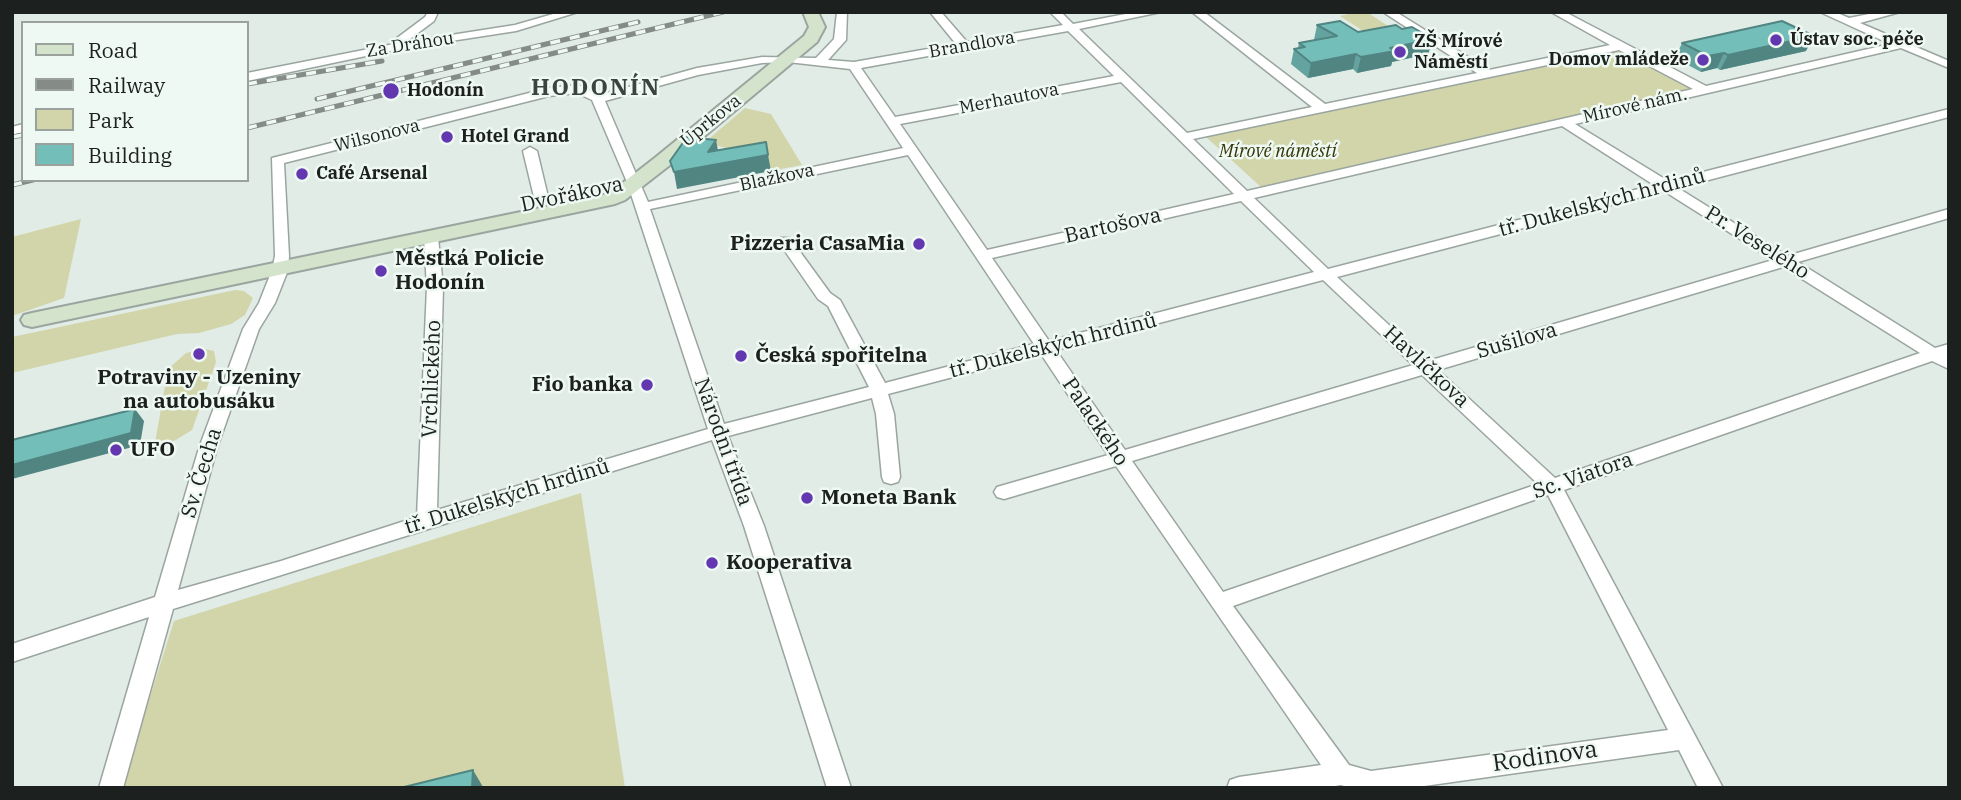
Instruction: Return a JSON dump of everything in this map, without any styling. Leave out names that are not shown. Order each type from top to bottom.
[{"type":"main road","name":"Úprkova","points":[[634,182],[788,59],[814,35],[815,19],[810,12]]},
{"type":"main road","name":"Dvořákova","points":[[22,323],[542,201],[634,182]]},
{"type":"main road","name":"Dvořákova","points":[[281,263],[431,238],[608,200],[634,182]]},
{"type":"street","points":[[398,46],[401,40],[430,19],[433,12]]},
{"type":"street","name":"Za Dráhou","points":[[248,77],[398,46],[516,28],[573,12]]},
{"type":"street","points":[[819,62],[840,40],[842,12]]},
{"type":"street","points":[[935,12],[964,46]]},
{"type":"street","name":"Havlíčkova","points":[[1055,12],[1327,276],[1553,487],[1711,788]]},
{"type":"street","name":"Brandlova","points":[[598,99],[696,72],[762,60],[788,59],[854,66],[1156,12]]},
{"type":"street","points":[[1197,12],[1322,108]]},
{"type":"street","points":[[1388,12],[1487,74]]},
{"type":"street","name":"Mírové nám.","points":[[1556,12],[1704,90]]},
{"type":"street","points":[[1825,12],[1949,65]]},
{"type":"street","points":[[1848,22],[1895,12]]},
{"type":"street","points":[[1704,90],[1901,45]]},
{"type":"street","points":[[1185,136],[1620,46]]},
{"type":"street","name":"Palackého","points":[[854,66],[1217,602],[1341,774]]},
{"type":"street","name":"Merhautova","points":[[893,121],[1124,78]]},
{"type":"street","name":"Wilsonova","points":[[277,161],[549,92],[578,89],[598,99]]},
{"type":"street","name":"Mírové nám.","points":[[1244,195],[1704,90]]},
{"type":"street","name":"Národní třída","points":[[598,99],[634,182],[718,432],[754,526],[839,788]]},
{"type":"street","name":"tř. Dukelských hrdinů","points":[[12,653],[164,603],[718,432],[1949,113]]},
{"type":"street","name":"Pr. Veselého","points":[[1565,123],[1944,355]]},
{"type":"street","name":"Blažkova","points":[[642,207],[913,150]]},
{"type":"street","points":[[530,151],[542,201]]},
{"type":"street","name":"Sv. Čecha","points":[[111,788],[208,448],[251,329],[267,303],[281,263],[277,161]]},
{"type":"street","name":"Bartošova","points":[[982,257],[1244,195]]},
{"type":"street","name":"Sušilova","points":[[1004,492],[1949,213]]},
{"type":"street","points":[[1930,218],[1949,228]]},
{"type":"street","name":"Vrchlického","points":[[427,521],[435,287],[431,238]]},
{"type":"street","points":[[785,241],[824,296],[834,303],[878,390],[885,414],[891,477]]},
{"type":"street","name":"Sc. Viatora","points":[[1217,602],[1944,355]]},
{"type":"street","name":"Rodinova","points":[[1239,788],[1341,774],[1371,782],[1685,738]]},
{"type":"green space","points":[[1367,12],[1397,32],[1371,36],[1340,16]]},
{"type":"green space","name":"Mírové náměstí","points":[[1618,50],[1692,89],[1261,187],[1205,136]]},
{"type":"green space","points":[[745,108],[771,114],[802,165],[754,174],[748,162],[736,150],[704,143]]},
{"type":"green space","points":[[81,219],[64,298],[12,316],[12,237]]},
{"type":"green space","points":[[235,290],[244,291],[253,298],[245,315],[231,324],[12,373],[12,337]]},
{"type":"green space","points":[[205,349],[214,351],[216,362],[192,430],[174,441],[155,443],[168,369],[186,353],[194,351],[193,359],[203,357]]},
{"type":"green space","points":[[581,493],[625,788],[121,788],[174,621]]},
{"type":"building","points":[[1340,21],[1358,32],[1396,25],[1402,29],[1412,27],[1433,39],[1390,48],[1395,51],[1361,57],[1356,54],[1311,63],[1294,49],[1305,47],[1299,43],[1337,36],[1317,25]]},
{"type":"building","points":[[1782,21],[1814,36],[1728,55],[1724,53],[1708,56],[1682,43]]},
{"type":"building","points":[[687,137],[716,140],[708,152],[766,142],[768,155],[674,172],[670,161]]},
{"type":"building","points":[[135,409],[131,433],[12,465],[12,440]]},
{"type":"building","points":[[473,770],[472,788],[400,788]]},
{"type":"railway","points":[[248,128],[723,12]]},
{"type":"railway","points":[[317,99],[638,22]]},
{"type":"railway","points":[[248,84],[382,61]]},
{"type":"railway","points":[[12,137],[21,135]]},
{"type":"railway","points":[[12,185],[25,182]]},
{"type":"place","name":"Ústav soc. péče","points":[[1776,40]]},
{"type":"place","name":"ZŠ Mírové Náměstí","points":[[1400,52]]},
{"type":"place","name":"Domov mládeže","points":[[1703,60]]},
{"type":"place","name":"Hodonín","points":[[391,91]]},
{"type":"place","name":"Hotel Grand","points":[[447,137]]},
{"type":"place","name":"Café Arsenal","points":[[302,174]]},
{"type":"place","name":"Pizzeria CasaMia","points":[[919,244]]},
{"type":"place","name":"Městká Policie Hodonín","points":[[381,271]]},
{"type":"place","name":"Potraviny - Uzeniny na autobusáku","points":[[199,354]]},
{"type":"place","name":"Česká spořitelna","points":[[741,356]]},
{"type":"place","name":"Fio banka","points":[[647,385]]},
{"type":"place","name":"UFO","points":[[116,450]]},
{"type":"place","name":"Moneta Bank","points":[[807,498]]},
{"type":"place","name":"Kooperativa","points":[[712,563]]},
{"type":"district","name":"HODONÍN","points":[[596,88]]}]
